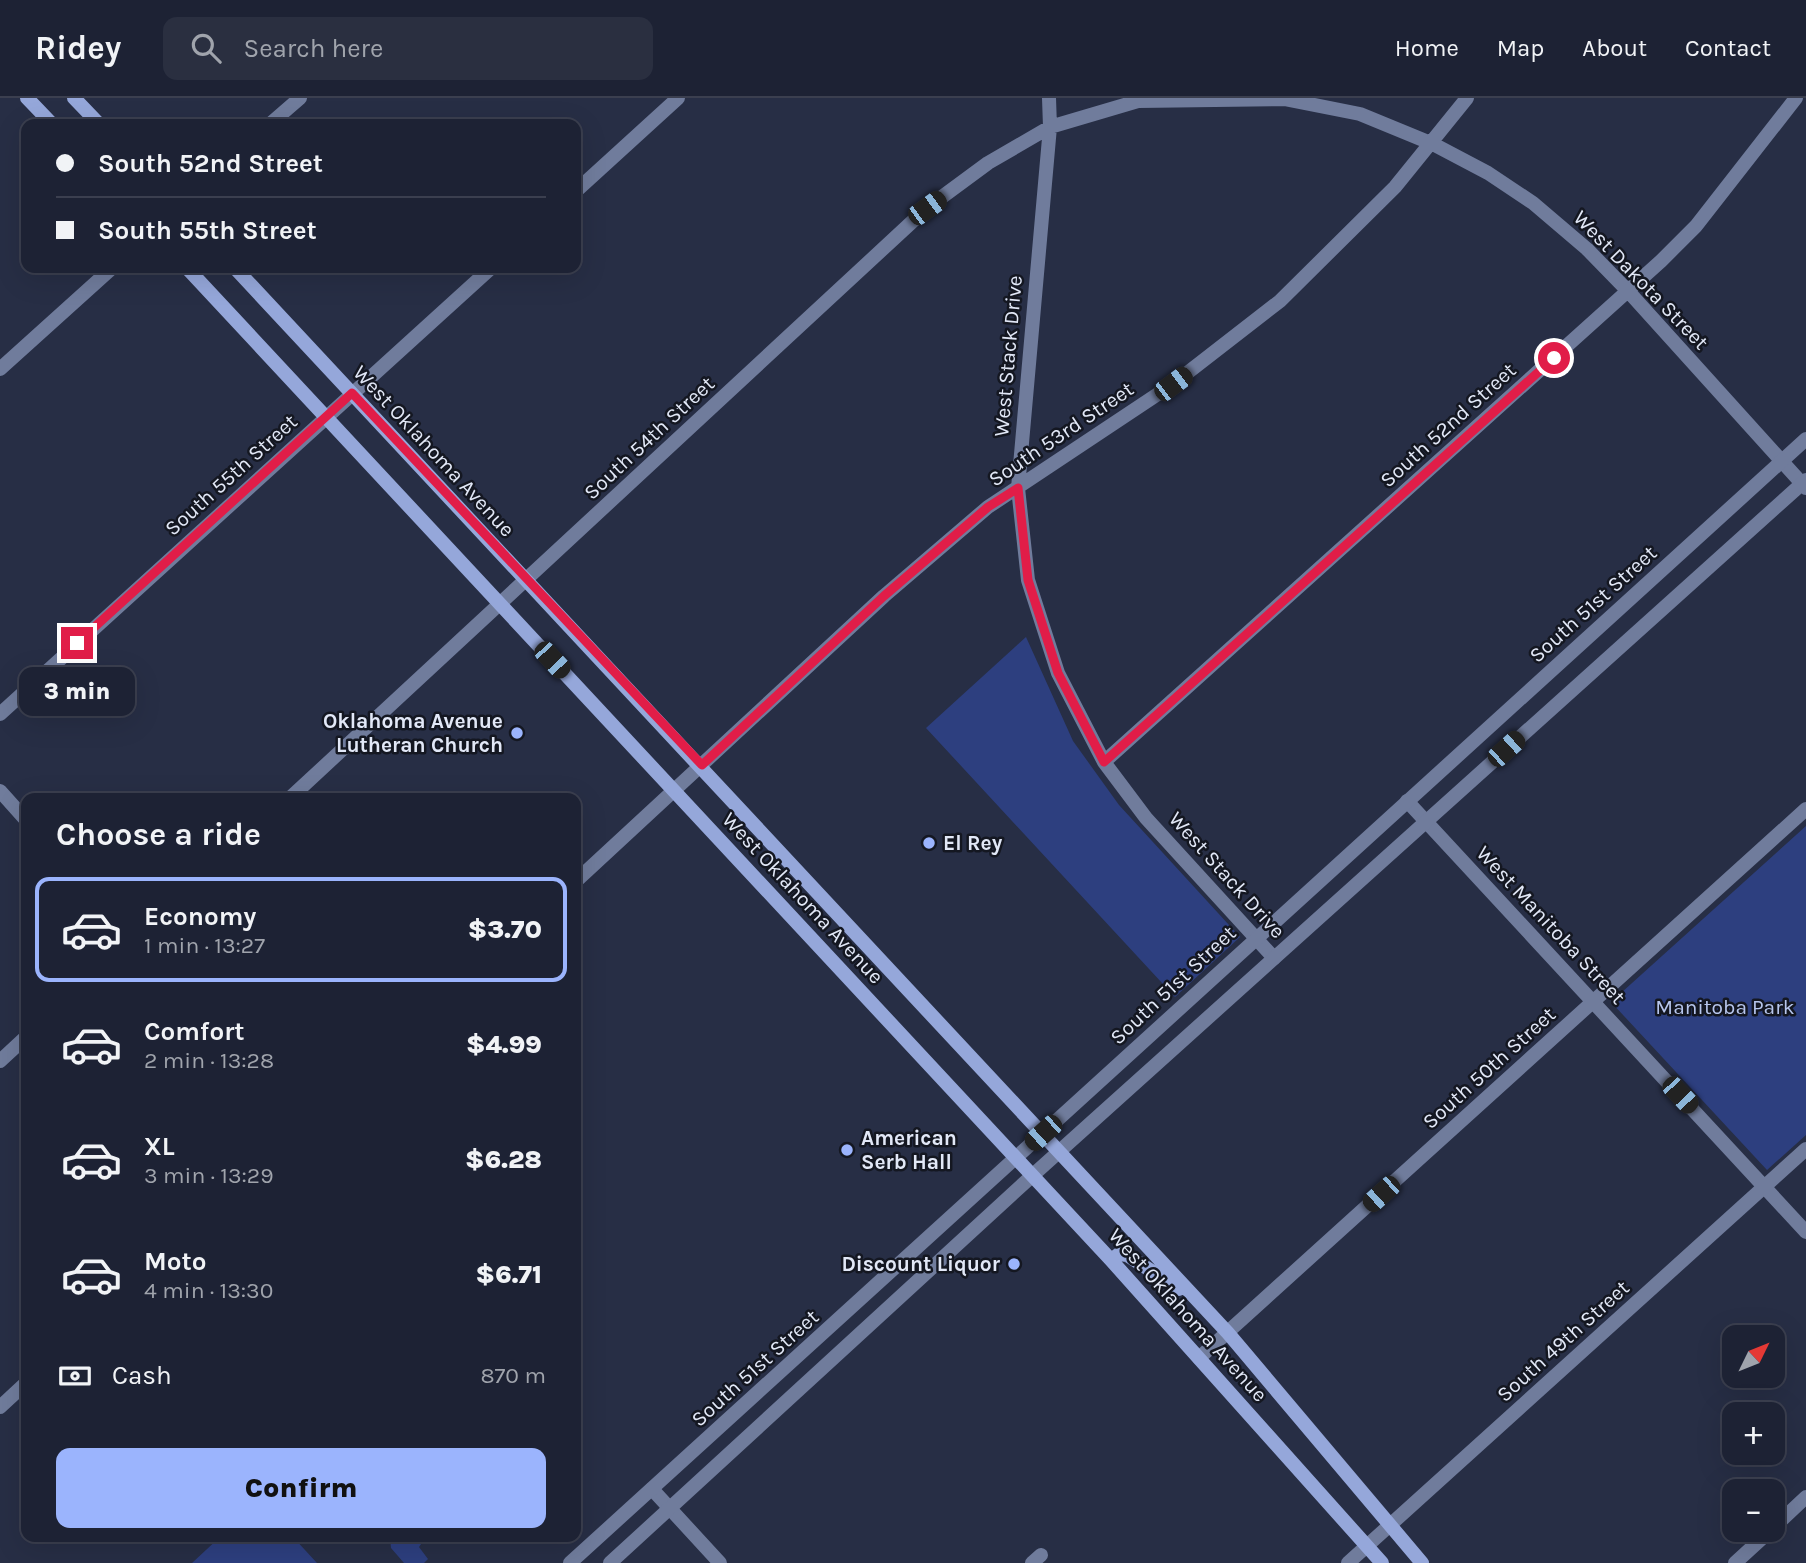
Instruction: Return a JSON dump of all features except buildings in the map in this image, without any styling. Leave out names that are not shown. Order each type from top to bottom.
[{"type":"main road","points":[[27,98],[47,119]]},
{"type":"main road","points":[[74,98],[94,119]]},
{"type":"main road","name":"West Oklahoma Avenue","points":[[192,273],[1111,1260],[1382,1563]]},
{"type":"main road","name":"West Oklahoma Avenue","points":[[240,273],[702,765],[1228,1333],[1422,1563]]},
{"type":"main road","points":[[1111,1260],[1119,1254],[1127,1255],[1201,1304]]},
{"type":"street","points":[[276,119],[300,98]]},
{"type":"street","points":[[581,186],[678,98]]},
{"type":"street","name":"West Stack Drive","points":[[1049,98],[1050,127],[1018,488],[1028,580],[1058,673],[1104,762],[1146,818],[1274,958]]},
{"type":"street","name":"South 53rd Street","points":[[581,876],[884,596],[988,507],[1173,384],[1280,301],[1395,187],[1433,144],[1467,98]]},
{"type":"street","name":"South 52nd Street","points":[[1104,762],[1628,291],[1696,226],[1796,98]]},
{"type":"street","name":"West Dakota Street","points":[[1050,127],[1138,101],[1284,99],[1360,114],[1433,144],[1488,173],[1533,203],[1587,249],[1805,484]]},
{"type":"street","name":"South 54th Street","points":[[295,793],[927,208],[988,163],[1050,127]]},
{"type":"street","points":[[0,369],[106,273]]},
{"type":"street","name":"South 55th Street","points":[[0,714],[485,273]]},
{"type":"street","name":"South 51st Street","points":[[570,1563],[1806,439]]},
{"type":"street","points":[[610,1563],[1032,1175],[1805,484]]},
{"type":"street","points":[[0,792],[21,815]]},
{"type":"street","name":"West Manitoba Street","points":[[1407,801],[1806,1233]]},
{"type":"street","name":"South 50th Street","points":[[1199,1358],[1806,808]]},
{"type":"street","points":[[0,1061],[21,1042]]},
{"type":"street","name":"South 49th Street","points":[[1348,1563],[1806,1149]]},
{"type":"street","points":[[0,1407],[21,1388]]},
{"type":"street","points":[[652,1489],[720,1563]]},
{"type":"street","points":[[1785,1517],[1806,1497]]},
{"type":"street","points":[[1735,1563],[1758,1542]]},
{"type":"green space","points":[[1026,637],[1073,741],[1119,805],[1240,937],[1175,997],[926,728]]},
{"type":"green space","name":"Manitoba Park","points":[[1806,826],[1806,1135],[1767,1170],[1611,1002]]},
{"type":"green space","points":[[215,1542],[298,1542],[317,1563],[192,1563]]},
{"type":"green space","points":[[390,1542],[422,1542],[419,1547],[428,1559],[424,1563],[404,1563],[391,1548]]},
{"type":"place","name":"Oklahoma Avenue Lutheran Church","points":[[517,733]]},
{"type":"place","name":"El Rey","points":[[929,843]]},
{"type":"place","name":"American Serb Hall","points":[[847,1150]]},
{"type":"place","name":"Discount Liquor","points":[[1014,1264]]},
{"type":"route","points":[[77,643],[352,393],[702,765],[884,596],[988,507],[1018,488],[1028,580],[1058,673],[1104,762],[1554,358]]}]
